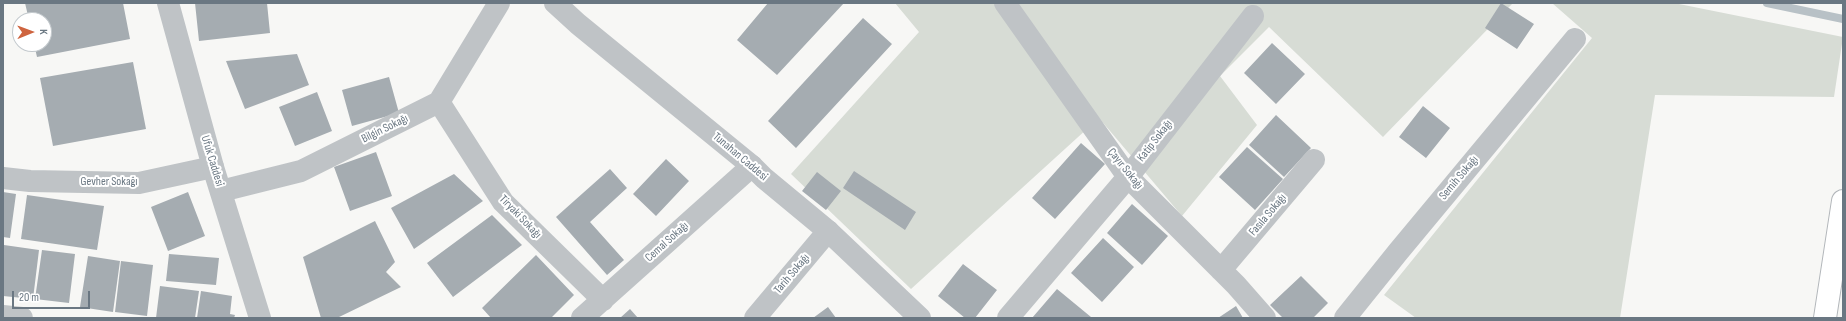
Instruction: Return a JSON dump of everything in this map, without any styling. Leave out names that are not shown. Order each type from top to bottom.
[{"type":"main road","points":[[1825,318],[1843,201]]},
{"type":"street","name":"Ufuk Caddesi","points":[[168,3],[213,167],[260,318]]},
{"type":"street","points":[[439,102],[499,3]]},
{"type":"street","name":"Tunahan Caddesi","points":[[555,3],[578,24],[752,166],[764,178],[828,231],[920,318]]},
{"type":"street","name":"Çayır Sokağı","points":[[1004,3],[1128,177],[1221,270],[1265,318]]},
{"type":"street","name":"Katip Sokağı","points":[[1008,318],[1128,177],[1253,16]]},
{"type":"street","name":"Semih Sokağı","points":[[1345,318],[1575,39]]},
{"type":"street","name":"Bilgin Sokağı","points":[[221,191],[301,171],[439,102]]},
{"type":"street","name":"Tiryaki Sokağı","points":[[439,102],[503,202],[603,300]]},
{"type":"street","name":"Fasıla Sokağı","points":[[1221,270],[1314,160]]},
{"type":"street","name":"Cemal Sokağı","points":[[582,318],[752,166]]},
{"type":"street","name":"Gevher Sokağı","points":[[3,178],[30,181],[139,183],[213,167]]},
{"type":"street","name":"Tarih Sokağı","points":[[755,318],[828,231]]},
{"type":"street","points":[[3,316],[22,318]]},
{"type":"shaded area","points":[[895,3],[1513,3],[1383,137],[1269,27],[1220,76],[1257,125],[1182,216],[1099,118],[911,289],[791,174],[919,32]]},
{"type":"shaded area","points":[[1552,3],[1674,3],[1843,37],[1834,97],[1655,95],[1620,318],[1416,318],[1384,295],[1592,38]]},
{"type":"building","points":[[25,3],[123,3],[130,39],[37,57],[36,52],[52,52],[52,12],[27,12]]},
{"type":"building","points":[[195,3],[267,3],[270,33],[199,41]]},
{"type":"building","points":[[768,3],[844,3],[777,75],[737,40]]},
{"type":"building","points":[[1501,3],[1534,24],[1517,49],[1485,28]]},
{"type":"building","points":[[863,18],[892,44],[796,148],[768,121]]},
{"type":"building","points":[[1272,43],[1305,74],[1276,104],[1244,73]]},
{"type":"building","points":[[297,54],[309,85],[245,109],[226,61]]},
{"type":"building","points":[[133,62],[146,129],[53,146],[40,78]]},
{"type":"building","points":[[389,77],[399,113],[352,126],[342,90]]},
{"type":"building","points":[[317,92],[332,131],[295,146],[279,107]]},
{"type":"building","points":[[1423,106],[1450,128],[1426,158],[1399,137]]},
{"type":"building","points":[[1276,115],[1311,148],[1284,177],[1249,145]]},
{"type":"building","points":[[1081,143],[1105,164],[1055,219],[1032,198]]},
{"type":"building","points":[[1247,147],[1283,179],[1255,210],[1219,177]]},
{"type":"building","points":[[376,152],[392,196],[350,211],[334,167]]},
{"type":"building","points":[[666,159],[689,181],[656,216],[633,194]]},
{"type":"building","points":[[610,169],[627,188],[590,222],[624,260],[607,275],[556,217]]},
{"type":"building","points":[[854,171],[916,212],[905,230],[843,188]]},
{"type":"building","points":[[817,172],[841,191],[826,210],[802,191]]},
{"type":"building","points":[[454,174],[483,201],[414,249],[391,208]]},
{"type":"building","points":[[3,192],[16,194],[10,238],[3,237]]},
{"type":"building","points":[[188,192],[205,236],[168,251],[151,207]]},
{"type":"building","points":[[27,195],[104,206],[97,250],[21,239]]},
{"type":"building","points":[[1132,204],[1168,236],[1142,265],[1107,233]]},
{"type":"building","points":[[492,215],[522,245],[453,297],[427,263]]},
{"type":"building","points":[[375,221],[395,262],[386,272],[401,287],[337,318],[321,318],[303,257]]},
{"type":"building","points":[[1103,238],[1134,267],[1102,302],[1071,273]]},
{"type":"building","points":[[4,245],[39,250],[33,299],[3,296]]},
{"type":"building","points":[[42,250],[75,254],[69,303],[35,299]]},
{"type":"building","points":[[169,254],[219,258],[216,285],[166,281]]},
{"type":"building","points":[[536,255],[574,295],[551,318],[491,318],[482,308]]},
{"type":"building","points":[[88,256],[120,261],[113,312],[80,307]]},
{"type":"building","points":[[121,261],[153,265],[147,316],[115,312]]},
{"type":"building","points":[[963,264],[997,290],[975,318],[965,318],[938,296]]},
{"type":"building","points":[[1301,276],[1328,303],[1313,318],[1283,318],[1270,305]]},
{"type":"building","points":[[160,286],[199,291],[195,318],[156,318]]},
{"type":"building","points":[[1057,289],[1091,317],[1032,318]]},
{"type":"building","points":[[201,291],[232,296],[230,314],[235,315],[234,318],[197,318]]},
{"type":"building","points":[[1236,306],[1243,318],[1218,318]]},
{"type":"building","points":[[828,307],[836,318],[813,318]]},
{"type":"building","points":[[630,309],[638,318],[620,318]]},
{"type":"waterway","points":[[1767,3],[1843,19]]}]
